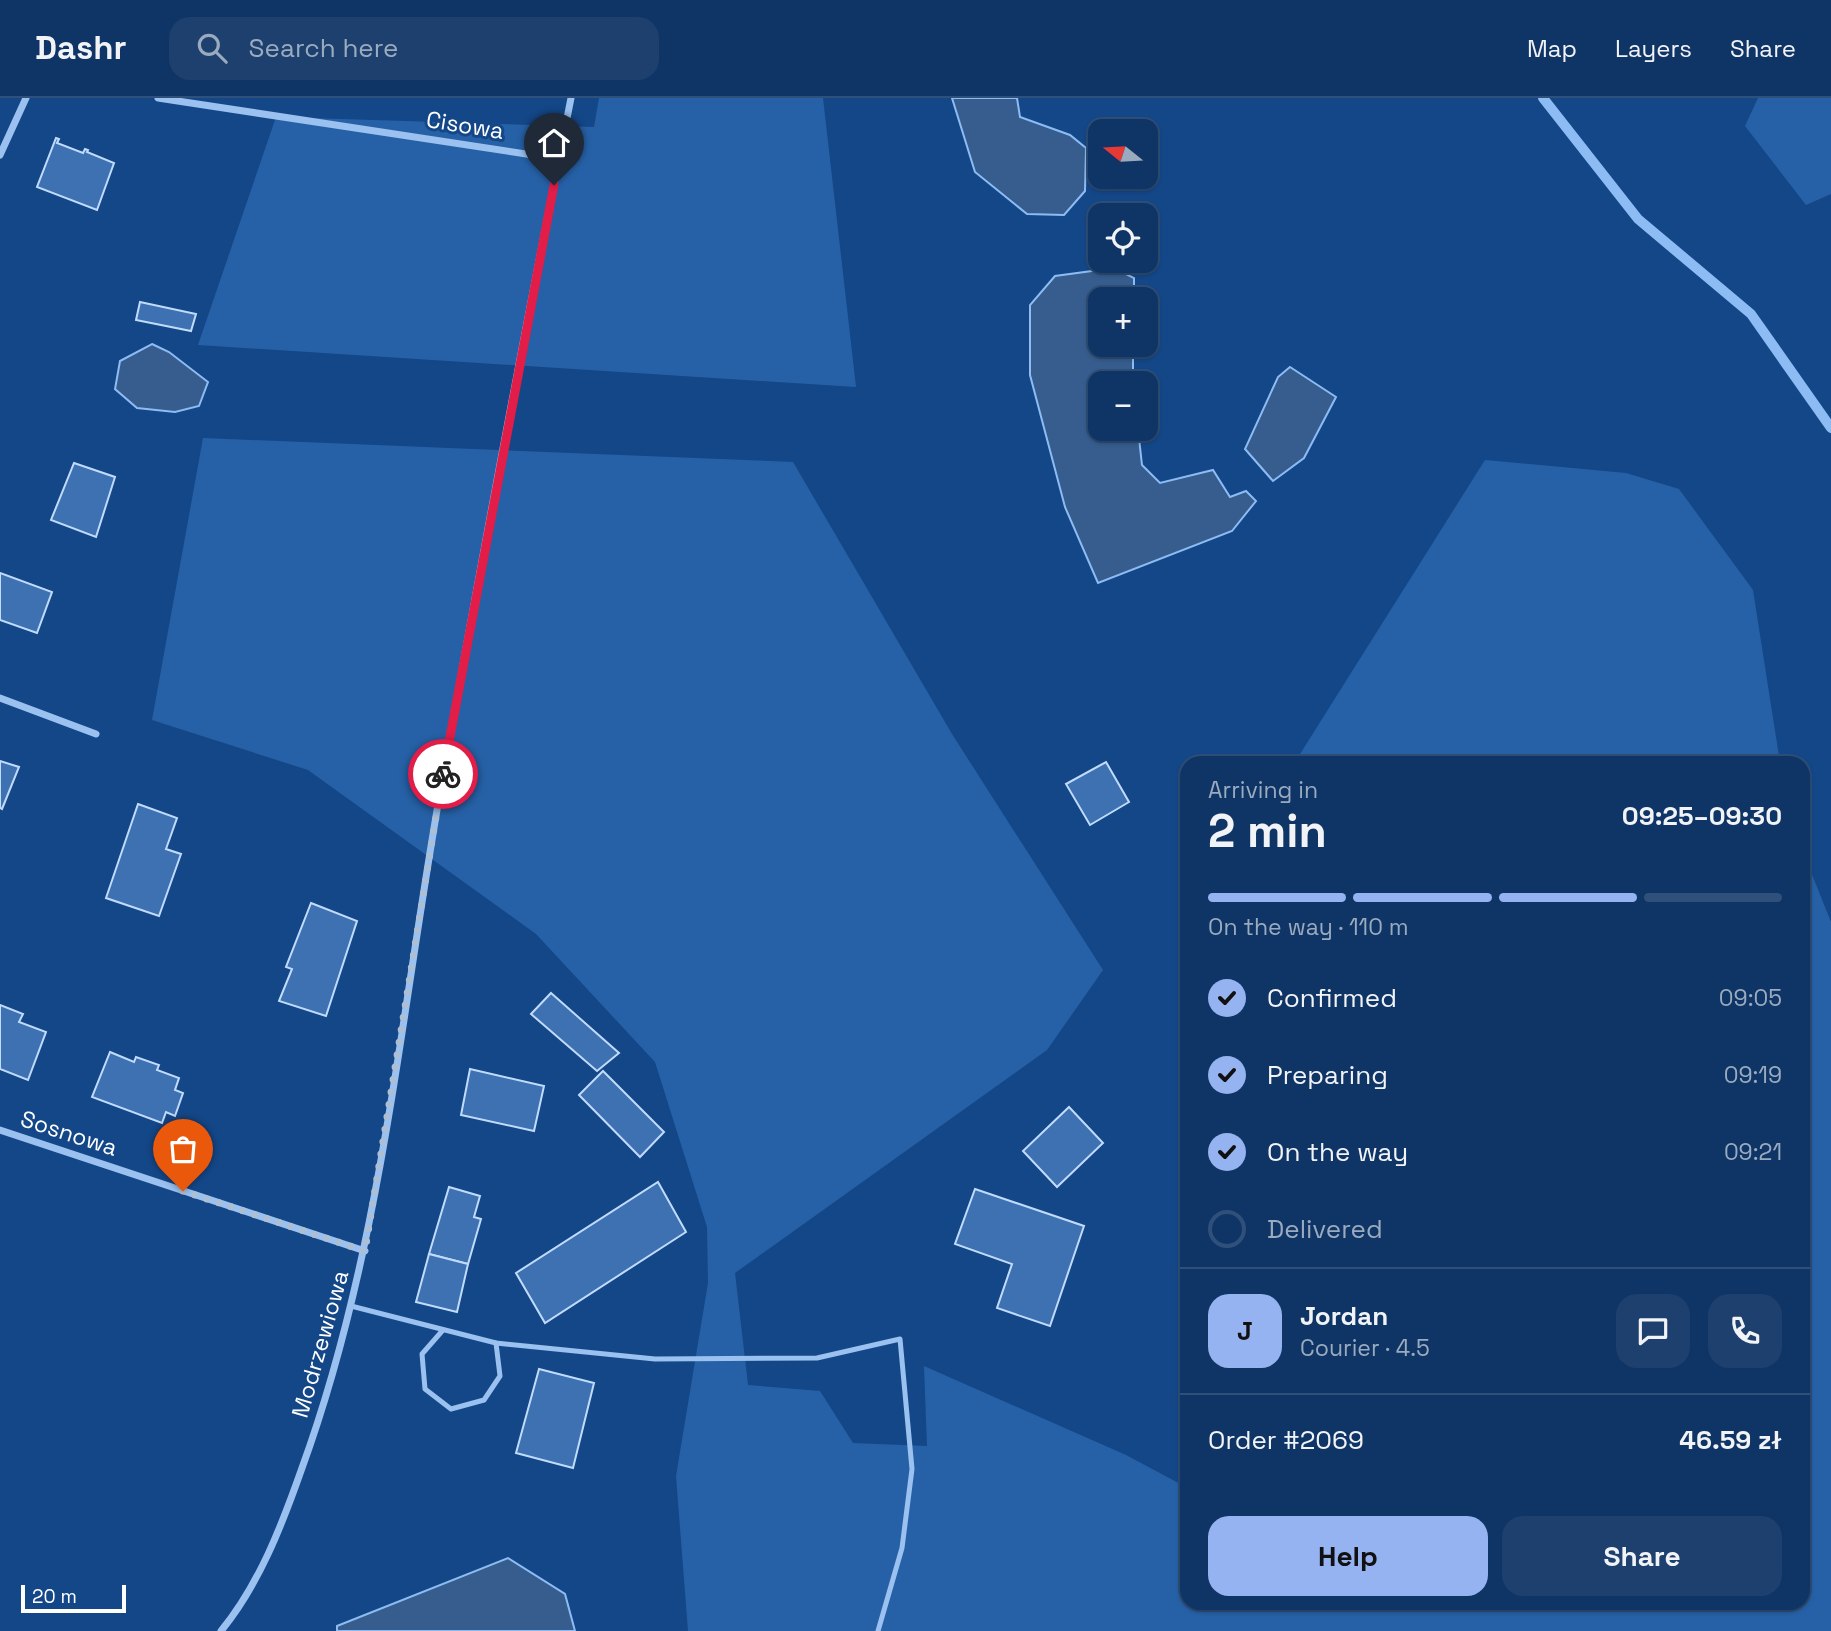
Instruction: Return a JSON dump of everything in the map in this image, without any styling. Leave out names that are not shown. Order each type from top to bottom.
[{"type":"street","points":[[0,155],[26,98]]},
{"type":"street","name":"Cisowa","points":[[158,98],[559,159]]},
{"type":"street","name":"Modrzewiowa","points":[[221,1631],[240,1608],[284,1518],[319,1422],[365,1251],[440,793],[571,98]]},
{"type":"street","points":[[0,698],[96,734]]},
{"type":"street","name":"Sosnowa","points":[[0,1130],[365,1251]]},
{"type":"lane","points":[[351,1306],[496,1343],[655,1359],[803,1358],[900,1339],[912,1469],[902,1548],[877,1631]]},
{"type":"lane","points":[[443,1331],[422,1354],[425,1389],[451,1409],[484,1400],[500,1376],[496,1343]]},
{"type":"shaded area","points":[[599,98],[823,98],[856,387],[198,345],[276,117],[594,127]]},
{"type":"shaded area","points":[[952,98],[1017,98],[1020,117],[1070,135],[1086,148],[1085,191],[1064,215],[1027,214],[975,172]]},
{"type":"shaded area","points":[[1758,98],[1831,98],[1831,194],[1806,205],[1745,126]]},
{"type":"shaded area","points":[[1088,272],[1124,273],[1134,278],[1134,287],[1088,287],[1088,357],[1133,357],[1133,371],[1088,371],[1088,441],[1139,441],[1142,465],[1160,483],[1213,470],[1230,497],[1246,491],[1256,501],[1232,531],[1098,583],[1065,507],[1030,375],[1030,305],[1055,276]]},
{"type":"shaded area","points":[[152,344],[169,352],[208,382],[199,406],[175,412],[137,408],[115,389],[120,361]]},
{"type":"shaded area","points":[[1290,367],[1336,397],[1304,458],[1273,481],[1245,449],[1278,377]]},
{"type":"shaded area","points":[[203,438],[793,462],[952,734],[1103,970],[1047,1050],[735,1273],[748,1385],[820,1391],[853,1443],[927,1446],[924,1366],[1126,1455],[1180,1484],[1180,1610],[1810,1610],[1810,870],[1831,922],[1831,1631],[688,1631],[676,1476],[708,1283],[707,1227],[655,1062],[536,934],[308,770],[152,720]]},
{"type":"shaded area","points":[[1485,460],[1626,473],[1679,489],[1753,590],[1779,756],[1299,756]]},
{"type":"shaded area","points":[[508,1558],[565,1594],[575,1631],[337,1631],[337,1626]]},
{"type":"building","points":[[56,138],[59,139],[57,143],[83,153],[85,149],[88,150],[87,152],[114,163],[97,210],[37,187]]},
{"type":"building","points":[[140,302],[196,314],[191,331],[136,320]]},
{"type":"building","points":[[74,463],[115,477],[96,537],[51,520]]},
{"type":"building","points":[[0,573],[52,592],[37,633],[0,620]]},
{"type":"building","points":[[0,761],[19,767],[2,809],[0,808]]},
{"type":"building","points":[[1106,762],[1129,802],[1090,825],[1066,784]]},
{"type":"building","points":[[138,804],[177,818],[166,849],[181,854],[159,916],[106,898]]},
{"type":"building","points":[[311,903],[357,921],[326,1016],[279,1001],[292,969],[286,967]]},
{"type":"building","points":[[551,993],[619,1053],[597,1071],[531,1014]]},
{"type":"building","points":[[0,1005],[23,1014],[19,1022],[46,1032],[28,1080],[0,1069]]},
{"type":"building","points":[[110,1052],[134,1062],[136,1057],[159,1065],[157,1070],[179,1078],[175,1090],[183,1093],[175,1116],[166,1112],[162,1123],[92,1097]]},
{"type":"building","points":[[470,1069],[544,1086],[534,1131],[461,1115]]},
{"type":"building","points":[[603,1071],[664,1132],[640,1157],[579,1095]]},
{"type":"building","points":[[1069,1107],[1103,1143],[1057,1187],[1023,1151]]},
{"type":"building","points":[[658,1182],[686,1232],[545,1323],[516,1273]]},
{"type":"building","points":[[449,1187],[480,1196],[474,1217],[481,1219],[468,1264],[429,1254]]},
{"type":"building","points":[[975,1189],[1084,1226],[1050,1326],[997,1308],[1012,1264],[955,1244]]},
{"type":"building","points":[[429,1254],[468,1264],[457,1312],[416,1302]]},
{"type":"building","points":[[539,1369],[594,1383],[573,1468],[516,1453]]},
{"type":"waterway","points":[[1543,98],[1638,219],[1751,314],[1831,428]]},
{"type":"way so far","points":[[183,1191],[365,1251],[443,774]]},
{"type":"route","points":[[443,774],[554,185]]}]
